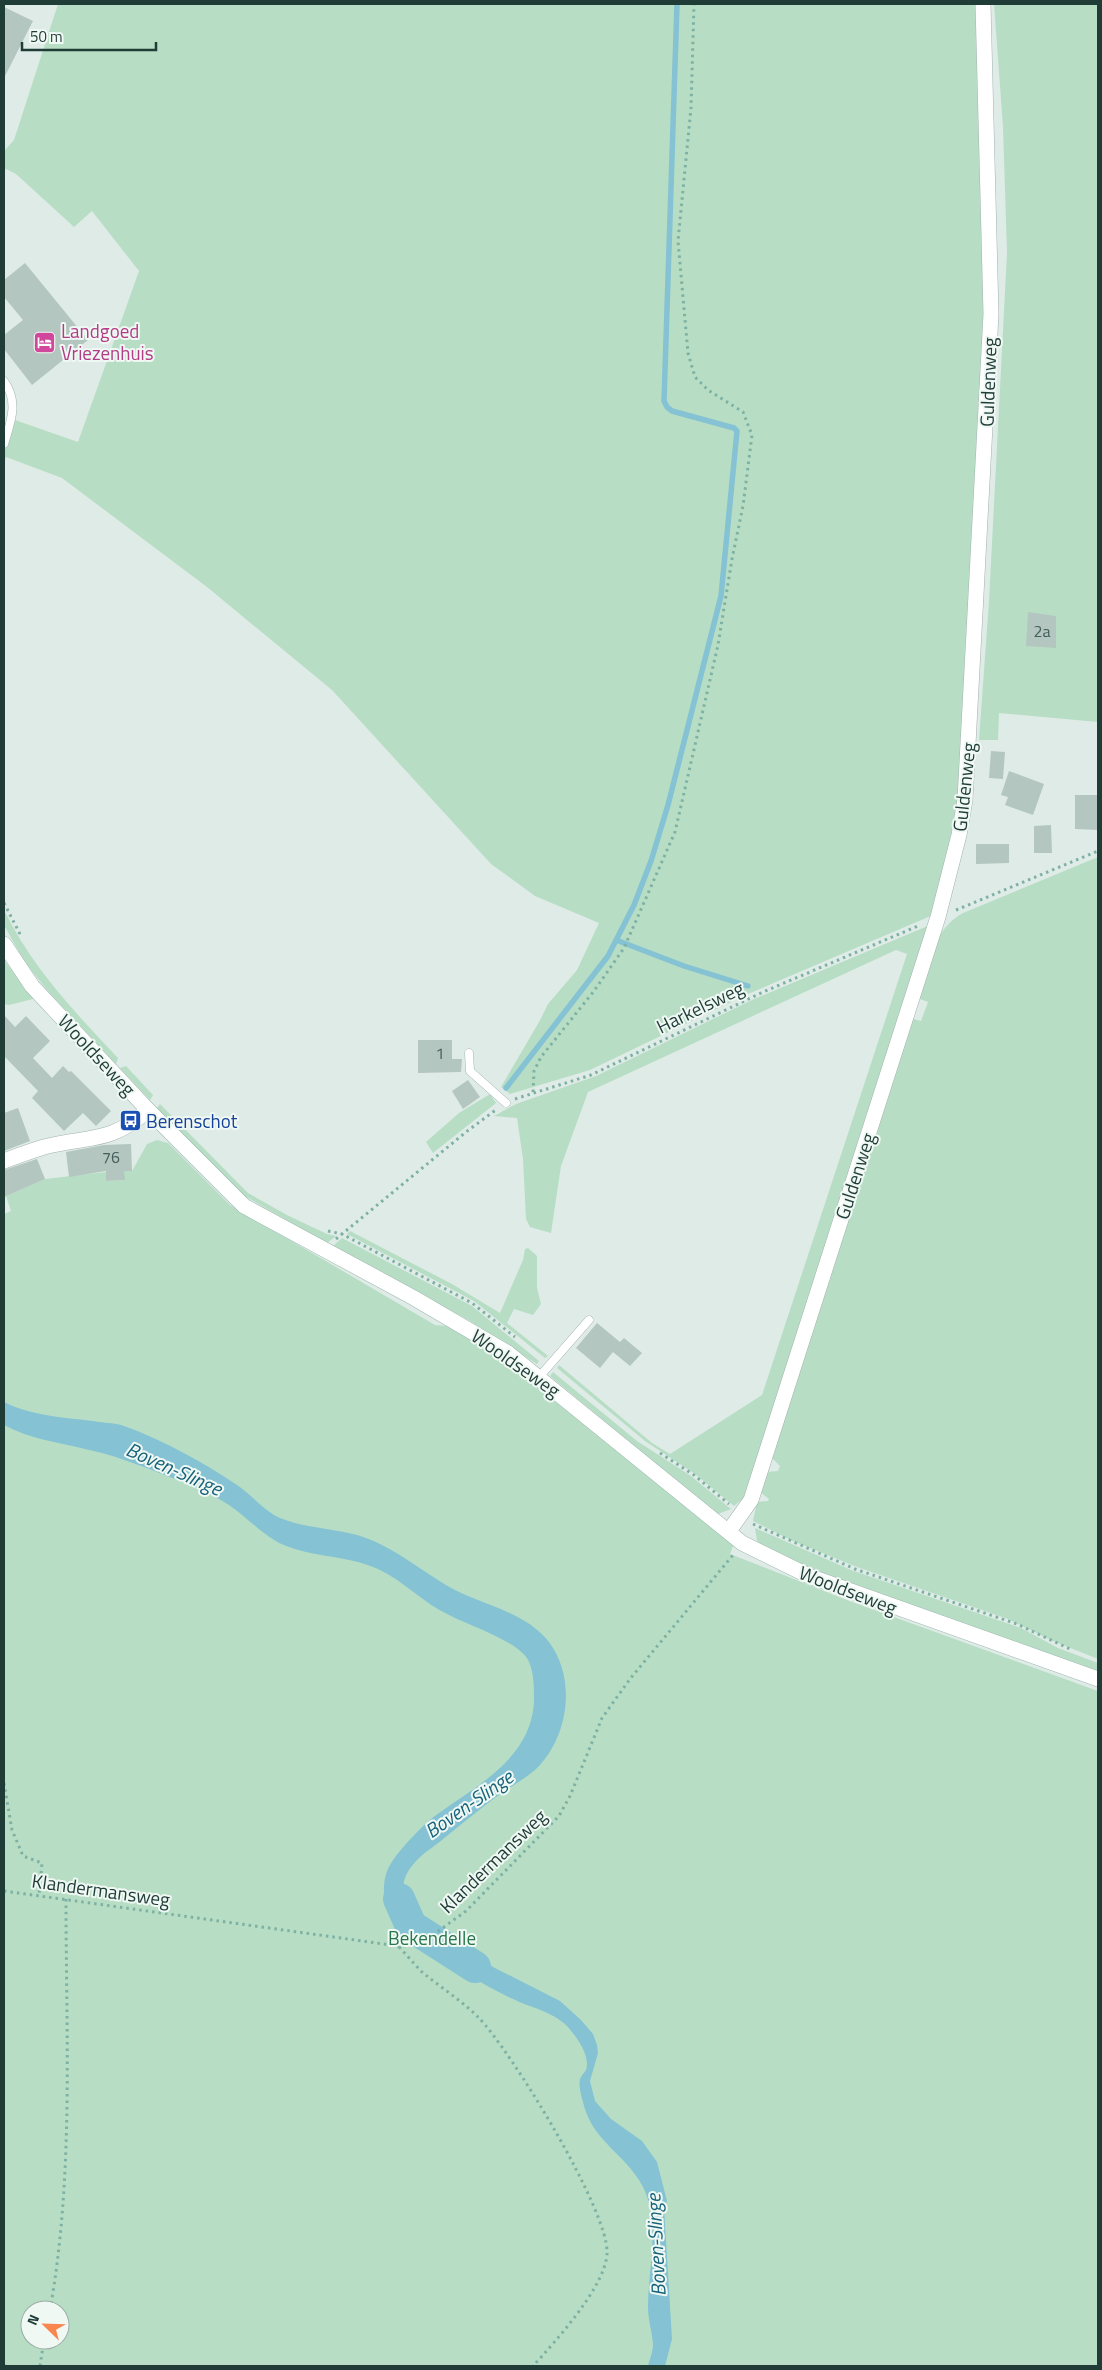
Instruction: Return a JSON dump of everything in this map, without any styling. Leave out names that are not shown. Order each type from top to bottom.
[{"type":"street","name":"Guldenweg","points":[[729,1531],[751,1500],[938,917],[959,835],[965,800],[988,392],[990,233],[983,4]]},
{"type":"street","name":"Wooldseweg","points":[[4,944],[32,986],[148,1110],[244,1206],[489,1341],[539,1377],[742,1542],[809,1576],[1098,1679]]},
{"type":"street","points":[[4,1161],[45,1147],[99,1139],[129,1126],[148,1110]]},
{"type":"lane","points":[[4,381],[14,403],[12,419],[4,444]]},
{"type":"lane","points":[[469,1053],[470,1071],[506,1103]]},
{"type":"lane","points":[[539,1377],[589,1320]]},
{"type":"path","points":[[533,1092],[534,1071],[541,1056],[594,991],[624,948],[675,832],[718,645],[743,506],[752,435],[743,412],[708,390],[695,376],[688,353],[678,241],[691,108],[694,4]]},
{"type":"path","name":"Harkelsweg","points":[[319,1227],[342,1234],[466,1132],[506,1103],[533,1092],[591,1075],[763,992],[938,917],[1042,877],[1098,851]]},
{"type":"path","points":[[4,903],[24,943]]},
{"type":"path","name":"Wooldseweg","points":[[740,1515],[754,1525],[785,1540],[855,1569],[1017,1624],[1074,1651]]},
{"type":"path","name":"Klandermansweg","points":[[4,1890],[398,1946],[419,1945],[443,1929],[491,1887],[559,1816],[570,1796],[602,1718],[630,1679],[688,1612],[742,1542]]},
{"type":"path","points":[[4,1783],[12,1830],[22,1856],[42,1863],[40,1895]]},
{"type":"path","points":[[52,2300],[57,2272],[66,2175],[66,1898]]},
{"type":"path","points":[[398,1946],[422,1971],[477,2016],[499,2041],[586,2188],[601,2220],[607,2253],[596,2284],[559,2339],[533,2366]]},
{"type":"path","points":[[40,2366],[42,2350]]},
{"type":"green space","points":[[58,4],[979,4],[986,232],[984,391],[957,818],[933,915],[748,994],[590,1070],[510,1094],[501,1087],[548,1004],[577,970],[599,923],[535,896],[491,864],[332,690],[207,587],[62,478],[6,457],[4,463],[4,451],[15,420],[78,442],[139,271],[92,211],[74,227],[16,174],[4,168],[4,151],[14,140]]},
{"type":"green space","points":[[994,4],[1098,4],[1098,722],[999,713],[998,740],[979,740],[989,601],[1007,253],[1003,127]]},
{"type":"green space","points":[[1098,857],[1098,1659],[1053,1641],[1008,1619],[857,1567],[793,1541],[753,1521],[757,1502],[768,1501],[769,1499],[760,1492],[766,1472],[778,1471],[780,1466],[771,1457],[910,1018],[921,1021],[928,1002],[917,998],[932,950],[944,929],[963,913]]},
{"type":"green space","points":[[4,910],[15,931],[41,970],[70,1006],[118,1058],[116,1064],[47,990],[24,961],[4,925]]},
{"type":"green space","points":[[930,925],[745,1497],[734,1506],[695,1474],[645,1441],[557,1368],[559,1365],[652,1443],[670,1454],[762,1395],[907,954],[896,950],[588,1092],[561,1166],[551,1233],[530,1227],[526,1219],[523,1159],[517,1118],[494,1116],[516,1104],[596,1076],[754,999]]},
{"type":"green space","points":[[4,960],[33,999],[9,1005],[4,1004]]},
{"type":"green space","points":[[126,1066],[153,1095],[150,1100],[120,1068]]},
{"type":"green space","points":[[490,1094],[496,1103],[433,1153],[426,1142],[459,1113]]},
{"type":"green space","points":[[160,1104],[248,1193],[287,1215],[327,1234],[336,1236],[327,1243],[243,1195],[157,1108]]},
{"type":"green space","name":"Bekendelle","points":[[157,1140],[168,1143],[230,1205],[435,1325],[447,1326],[504,1359],[734,1544],[730,1554],[847,1600],[1098,1691],[1098,2366],[4,2366],[4,1214],[11,1211],[6,1196],[45,1179],[106,1172],[107,1181],[124,1180],[124,1171],[132,1171],[147,1144]]},
{"type":"green space","points":[[350,1231],[452,1284],[500,1313],[523,1260],[525,1249],[528,1248],[537,1256],[537,1288],[541,1304],[533,1315],[514,1309],[507,1323],[548,1356],[545,1358],[474,1301],[347,1234]]},
{"type":"green space","points":[[342,1238],[472,1306],[539,1361],[537,1364],[470,1321],[333,1246]]},
{"type":"green space","points":[[553,1372],[637,1441],[691,1476],[731,1509],[716,1513],[550,1376]]},
{"type":"green space","points":[[755,1528],[851,1570],[1021,1628],[1058,1648],[1098,1663],[1098,1671],[814,1571],[763,1546],[757,1541]]},
{"type":"water","points":[[4,1402],[39,1414],[118,1424],[153,1438],[224,1476],[268,1511],[280,1518],[298,1524],[357,1535],[381,1544],[459,1592],[527,1622],[549,1642],[558,1656],[566,1688],[563,1722],[550,1752],[531,1773],[500,1794],[422,1855],[410,1868],[405,1878],[404,1897],[415,1913],[435,1927],[419,1938],[396,1918],[384,1900],[386,1874],[397,1854],[421,1828],[487,1779],[514,1752],[524,1737],[531,1719],[534,1694],[532,1671],[524,1655],[505,1641],[440,1610],[378,1569],[366,1564],[298,1550],[274,1540],[229,1505],[200,1490],[149,1469],[96,1451],[44,1440],[14,1430],[4,1425]]},
{"type":"water","points":[[445,1937],[493,1967],[560,2001],[593,2034],[598,2053],[590,2081],[595,2101],[611,2119],[642,2141],[657,2162],[667,2201],[664,2208],[672,2339],[665,2366],[648,2366],[653,2344],[648,2307],[652,2231],[648,2201],[637,2176],[596,2131],[590,2121],[585,2109],[580,2086],[580,2079],[586,2070],[587,2064],[582,2046],[567,2026],[555,2017],[520,2002],[471,1977],[431,1952],[429,1948]]},
{"type":"building","points":[[4,7],[33,21],[4,78]]},
{"type":"building","points":[[25,263],[88,340],[32,385],[4,349],[4,335],[23,320],[4,297],[4,280]]},
{"type":"building","points":[[1028,612],[1056,616],[1056,648],[1026,646]]},
{"type":"building","points":[[991,751],[1005,752],[1003,779],[989,778]]},
{"type":"building","points":[[1009,771],[1044,784],[1033,815],[1005,805],[1008,797],[1001,795]]},
{"type":"building","points":[[1075,795],[1098,795],[1098,830],[1075,829]]},
{"type":"building","points":[[1051,825],[1052,853],[1034,853],[1034,826]]},
{"type":"building","points":[[976,844],[1009,844],[1009,863],[976,864]]},
{"type":"building","points":[[4,1015],[15,1027],[26,1016],[50,1041],[33,1058],[52,1078],[63,1066],[69,1072],[71,1071],[111,1111],[96,1126],[83,1113],[64,1131],[32,1098],[38,1091],[4,1056]]},
{"type":"building","points":[[418,1040],[452,1040],[452,1059],[462,1059],[461,1072],[418,1073]]},
{"type":"building","points":[[468,1080],[480,1097],[463,1109],[452,1091]]},
{"type":"building","points":[[18,1108],[30,1141],[4,1151],[4,1113]]},
{"type":"building","points":[[131,1144],[132,1171],[124,1171],[125,1180],[106,1181],[106,1171],[69,1177],[66,1152],[104,1145]]},
{"type":"building","points":[[37,1159],[45,1179],[4,1197],[4,1170]]},
{"type":"building","points":[[597,1323],[620,1342],[624,1338],[642,1353],[630,1366],[613,1352],[600,1368],[576,1348]]},
{"type":"waterway","points":[[506,1088],[608,956],[634,905],[651,861],[668,805],[721,596],[737,431],[734,428],[672,411],[664,401],[677,4]]},
{"type":"waterway","points":[[616,940],[684,966],[748,986]]},
{"type":"waterway","name":"Boven-Slinge","points":[[399,1899],[411,1926],[475,1967]]},
{"type":"place","name":"Landgoed Vriezenhuis","points":[[45,342]]},
{"type":"place","name":"Berenschot","points":[[130,1121]]}]
